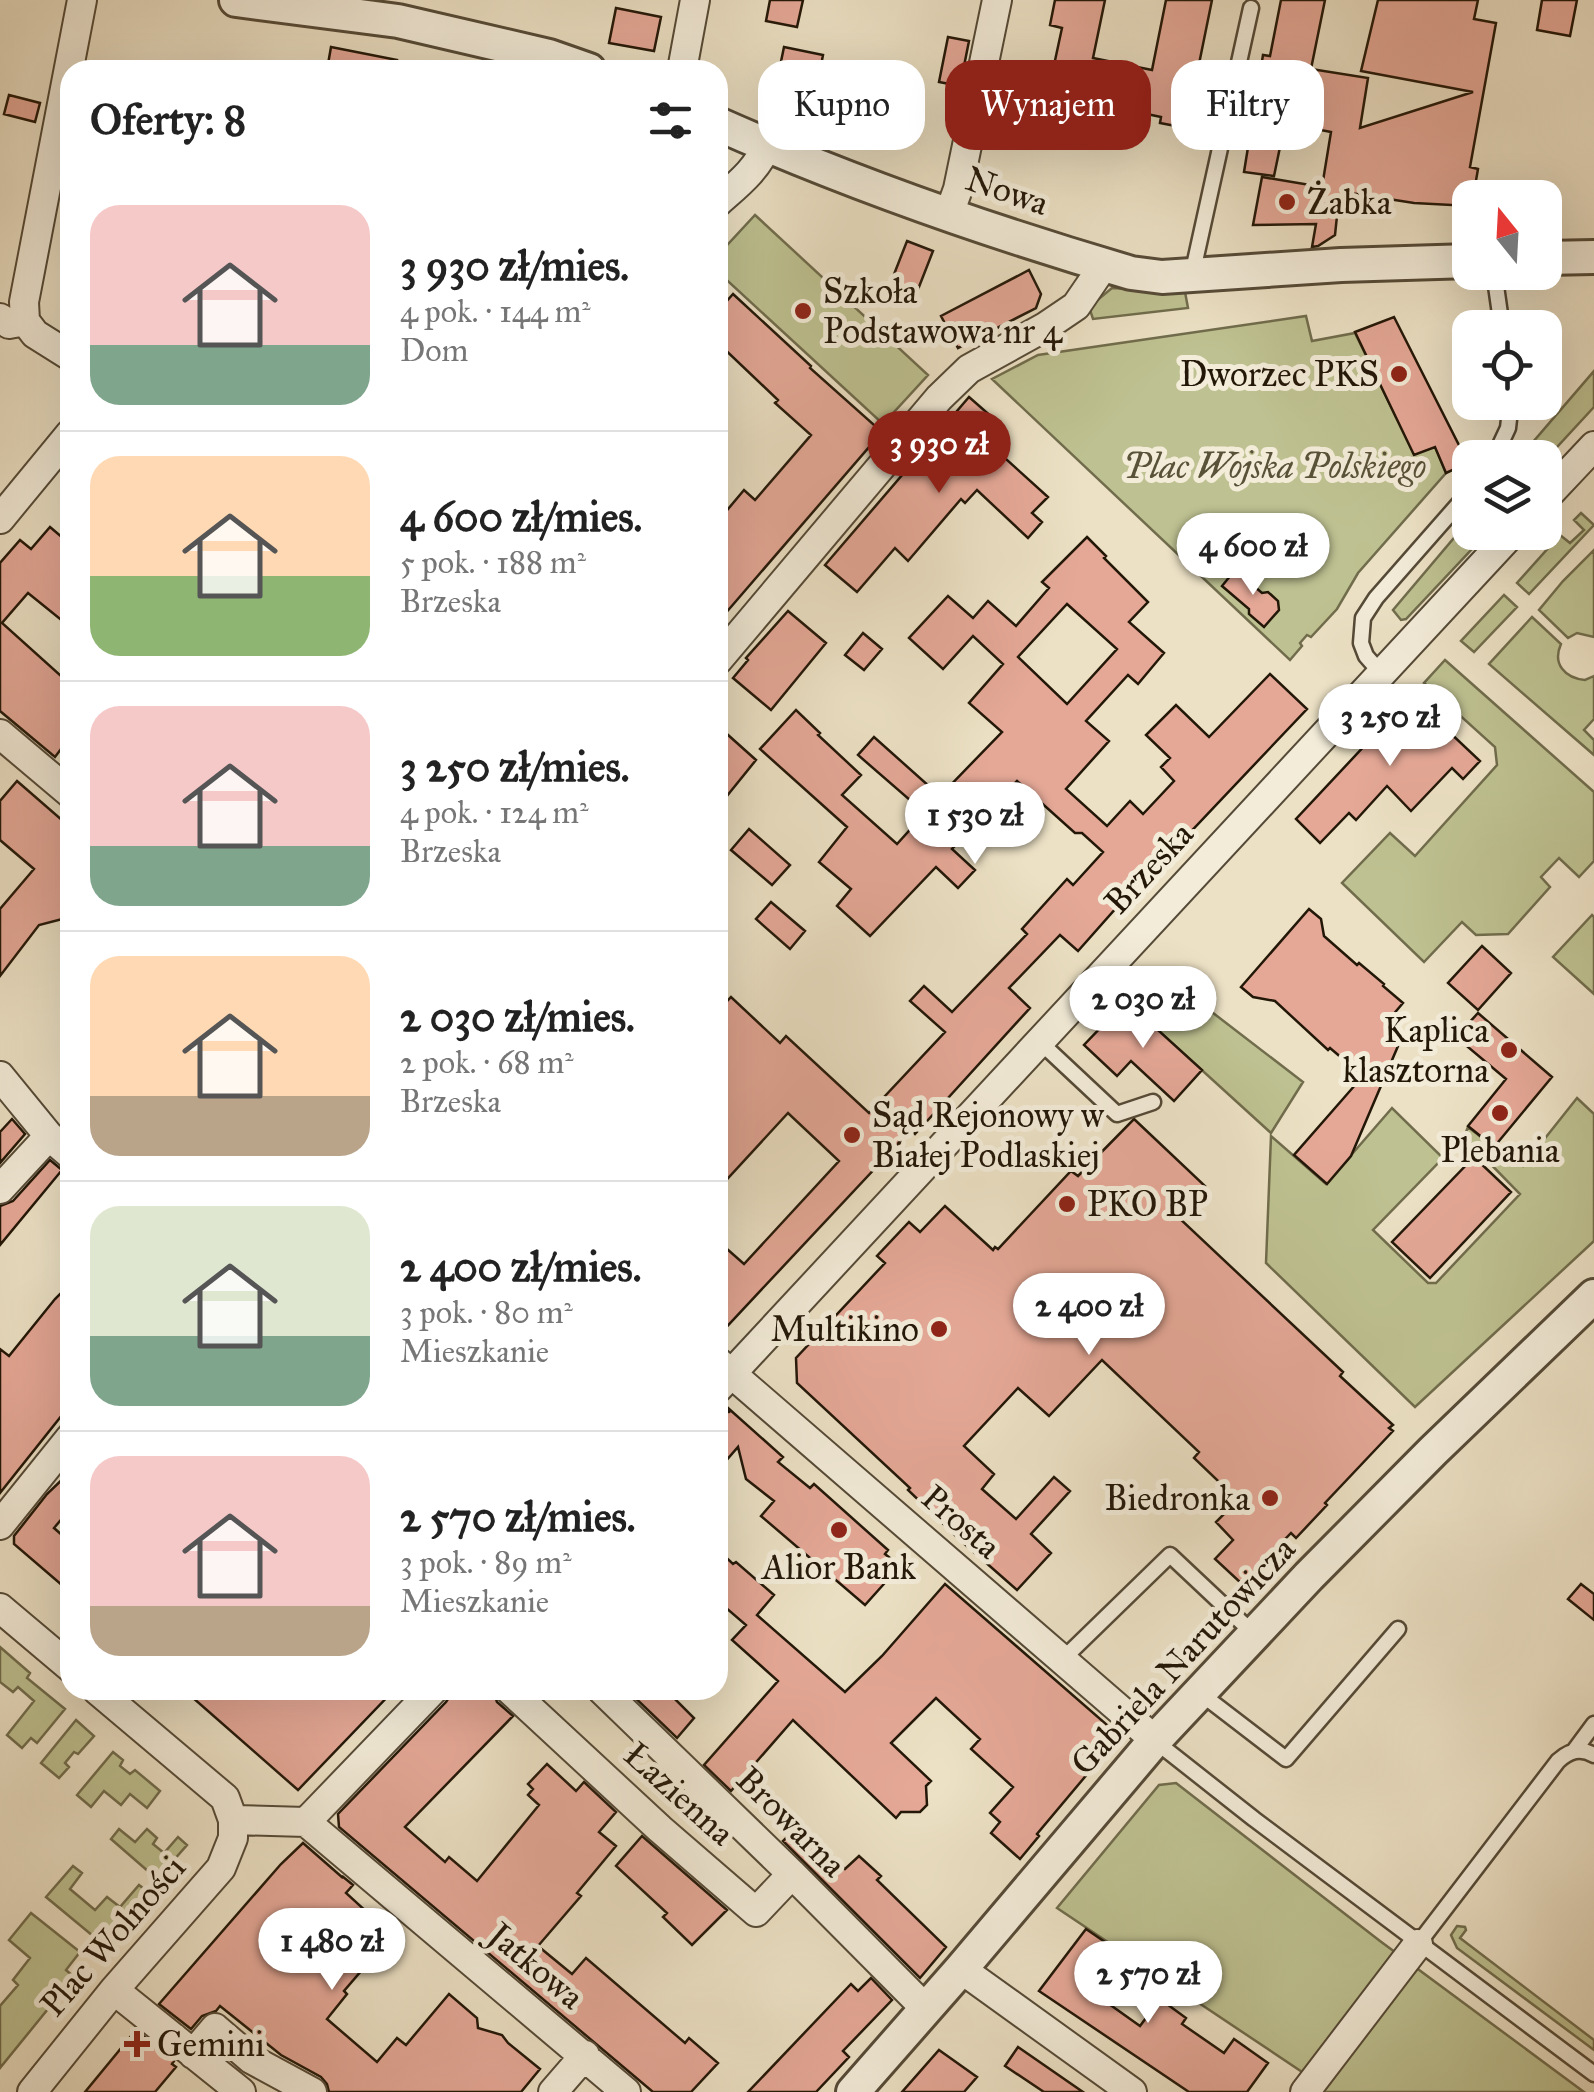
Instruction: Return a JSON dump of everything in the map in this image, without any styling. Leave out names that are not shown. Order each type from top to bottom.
[{"type":"street","points":[[70,60],[82,0]]},
{"type":"street","points":[[236,0],[398,21],[557,60]]},
{"type":"street","points":[[684,60],[695,0]]},
{"type":"street","points":[[949,214],[958,188],[996,0]]},
{"type":"street","points":[[60,115],[24,302],[12,319],[60,350]]},
{"type":"street","name":"Nowa","points":[[728,128],[758,142]]},
{"type":"street","points":[[728,193],[746,177],[765,150]]},
{"type":"street","name":"Nowa","points":[[778,150],[949,214],[1104,265]]},
{"type":"street","points":[[1562,258],[1594,257]]},
{"type":"street","points":[[728,648],[939,398],[970,369],[1076,306],[1104,265],[1162,277],[1452,261]]},
{"type":"street","points":[[0,519],[60,446]]},
{"type":"street","points":[[1562,480],[1594,446]]},
{"type":"street","name":"Brzeska","points":[[728,1368],[1496,550]]},
{"type":"street","points":[[0,734],[60,784]]},
{"type":"street","points":[[0,1076],[59,1145],[0,1189]]},
{"type":"street","name":"Gabriela Narutowicza","points":[[852,2092],[962,1969],[1155,1740],[1434,1451],[1594,1296]]},
{"type":"street","name":"Prosta","points":[[728,1379],[1155,1740]]},
{"type":"street","points":[[0,1525],[60,1450]]},
{"type":"street","points":[[0,1608],[60,1659]]},
{"type":"street","points":[[109,1700],[225,1798],[233,1820],[306,1822],[423,1700]]},
{"type":"street","name":"Łazienna","points":[[521,1700],[756,1912],[792,1874]]},
{"type":"street","name":"Browarna","points":[[612,1700],[926,2008]]},
{"type":"street","name":"Plac Wolności","points":[[32,2092],[114,1990],[221,1868],[233,1838],[233,1820]]},
{"type":"street","name":"Jatkowa","points":[[306,1822],[626,2092]]},
{"type":"street","points":[[1305,2092],[1418,1944]]},
{"type":"street","points":[[962,1969],[1132,2092]]},
{"type":"street","points":[[114,1990],[236,2088],[252,2058]]},
{"type":"street","points":[[193,2054],[216,2028],[252,2058],[312,2092]]},
{"type":"street","points":[[553,2092],[584,2055]]},
{"type":"lane","points":[[1192,276],[1251,8]]},
{"type":"lane","points":[[1381,674],[1361,643],[1363,618],[1452,512]]},
{"type":"lane","points":[[1039,1041],[1118,1114],[1154,1102]]},
{"type":"lane","points":[[1063,1659],[1170,1555],[1254,1634]]},
{"type":"lane","points":[[1200,1692],[1286,1759],[1398,1629]]},
{"type":"lane","points":[[1574,1751],[1594,1724]]},
{"type":"lane","points":[[1155,1740],[1418,1944],[1594,2074]]},
{"type":"lane","points":[[1418,1944],[1558,1761],[1574,1751],[1594,1754]]},
{"type":"green space","points":[[755,215],[928,375],[883,424],[728,281],[728,244]]},
{"type":"green space","points":[[1112,288],[1185,292],[1188,308],[1093,319],[1089,307]]},
{"type":"green space","name":"Plac Wojska Polskiego","points":[[1306,316],[1312,341],[1355,333],[1396,417],[1428,430],[1446,473],[1358,573],[1337,609],[1311,637],[1307,635],[1290,660],[992,379],[1038,355]]},
{"type":"green space","points":[[1594,371],[1594,407],[1562,442],[1535,440],[1552,420],[1562,420],[1562,408]]},
{"type":"green space","points":[[1581,513],[1594,525],[1529,594],[1517,583],[1547,550],[1562,550],[1562,537],[1570,543],[1584,530],[1574,520]]},
{"type":"green space","points":[[1452,540],[1452,550],[1471,550],[1406,619],[1401,620],[1393,610]]},
{"type":"green space","points":[[1594,550],[1594,637],[1577,633],[1568,638],[1539,610]]},
{"type":"green space","points":[[1504,595],[1517,607],[1474,652],[1461,641]]},
{"type":"green space","points":[[1532,617],[1561,644],[1559,664],[1566,673],[1585,680],[1594,676],[1594,719],[1584,730],[1594,740],[1594,755],[1489,664]]},
{"type":"green space","points":[[1445,660],[1594,792],[1594,861],[1579,877],[1559,858],[1541,877],[1550,887],[1508,934],[1476,935],[1462,922],[1424,962],[1342,883],[1390,833],[1415,856],[1497,765],[1495,747],[1424,683]]},
{"type":"green space","points":[[1594,917],[1594,994],[1553,957]]},
{"type":"green space","points":[[1161,973],[1303,1082],[1271,1133],[1127,1002]]},
{"type":"green space","points":[[1577,1098],[1594,1114],[1594,1241],[1415,1407],[1266,1263],[1271,1136],[1326,1184],[1392,1108],[1443,1158],[1373,1230],[1428,1283],[1436,1283],[1520,1194],[1464,1137],[1468,1127],[1494,1147],[1498,1143],[1523,1166]]},
{"type":"green space","points":[[0,1647],[30,1673],[27,1678],[65,1709],[37,1743],[31,1738],[22,1748],[7,1735],[34,1701],[18,1687],[13,1692],[0,1682]]},
{"type":"green space","points":[[76,1720],[94,1736],[78,1754],[74,1752],[65,1763],[69,1767],[59,1778],[41,1763]]},
{"type":"green space","points":[[113,1752],[123,1760],[120,1766],[130,1774],[135,1770],[160,1791],[147,1808],[130,1794],[121,1805],[104,1791],[91,1807],[77,1795]]},
{"type":"green space","points":[[1176,1783],[1584,2092],[1323,2092],[1326,2088],[1057,1908],[1159,1785]]},
{"type":"green space","points":[[119,1829],[135,1842],[147,1829],[157,1838],[153,1844],[164,1853],[178,1837],[187,1845],[157,1879],[111,1839]]},
{"type":"green space","points":[[73,1866],[82,1873],[70,1889],[95,1910],[107,1897],[120,1907],[139,1885],[148,1892],[113,1934],[102,1925],[93,1936],[46,1897]]},
{"type":"green space","points":[[31,1913],[80,1952],[66,1970],[74,1977],[0,2068],[0,2006],[18,1985],[13,1980],[30,1958],[9,1940]]},
{"type":"green space","points":[[1457,1926],[1466,1930],[1460,1938],[1594,2040],[1594,2050],[1457,1948],[1451,1935]]},
{"type":"building","points":[[770,0],[803,0],[797,27],[766,21]]},
{"type":"building","points":[[1055,0],[1105,0],[1093,58],[1103,60],[1055,60],[1062,28],[1050,25]]},
{"type":"building","points":[[1166,0],[1212,0],[1200,60],[1171,60],[1171,125],[1160,123],[1161,117],[1151,115],[1151,70]]},
{"type":"building","points":[[1281,0],[1325,0],[1313,60],[1262,60],[1263,55],[1270,56]]},
{"type":"building","points":[[1378,0],[1478,0],[1474,19],[1496,23],[1470,167],[1478,169],[1476,180],[1452,180],[1452,205],[1350,193],[1349,198],[1339,197],[1335,235],[1312,247],[1316,224],[1253,225],[1262,177],[1322,187],[1331,132],[1324,131],[1324,71],[1368,78],[1360,128],[1473,92],[1361,71]]},
{"type":"building","points":[[1542,0],[1577,0],[1570,36],[1537,30]]},
{"type":"building","points":[[616,8],[661,17],[654,51],[609,43]]},
{"type":"building","points":[[948,37],[969,41],[965,60],[945,60],[945,83],[939,82]]},
{"type":"building","points":[[331,47],[397,60],[329,60]]},
{"type":"building","points":[[784,47],[823,55],[822,60],[781,60]]},
{"type":"building","points":[[9,95],[40,103],[35,122],[4,114]]},
{"type":"building","points":[[1248,150],[1279,150],[1274,176],[1244,172]]},
{"type":"building","points":[[907,241],[933,251],[917,292],[896,283],[893,277]]},
{"type":"building","points":[[1029,270],[1041,294],[1036,308],[958,348],[941,316]]},
{"type":"building","points":[[733,294],[882,432],[728,610],[728,509],[744,490],[755,500],[811,435],[728,352],[728,300]]},
{"type":"building","name":"Dworzec PKS","points":[[1394,317],[1456,440],[1452,440],[1452,470],[1446,473],[1435,447],[1414,455],[1355,332]]},
{"type":"building","points":[[969,397],[1001,425],[986,441],[1048,497],[1032,513],[1042,522],[1028,538],[977,490],[965,503],[961,499],[908,561],[895,548],[857,592],[825,565]]},
{"type":"building","points":[[50,527],[60,536],[60,619],[28,593],[2,623],[60,675],[60,750],[55,757],[0,711],[0,563],[20,540],[31,549]]},
{"type":"building","points":[[1087,537],[1148,602],[1129,622],[1164,653],[1138,684],[1128,675],[1086,721],[1109,741],[1066,789],[1107,826],[1130,801],[1143,814],[1174,781],[1161,767],[1170,758],[1146,735],[1176,705],[1209,737],[1270,674],[1307,709],[1163,861],[1159,858],[1078,951],[1060,935],[1009,988],[1030,1008],[915,1134],[911,1130],[728,1325],[728,1250],[744,1264],[839,1161],[788,1113],[728,1178],[728,1000],[731,997],[780,1043],[786,1036],[869,1113],[945,1032],[910,1001],[924,986],[952,1012],[1027,934],[1022,929],[1067,879],[1073,885],[1103,852],[1082,833],[1075,833],[1017,781],[952,849],[975,870],[958,888],[936,867],[870,936],[837,906],[851,889],[819,862],[847,827],[760,749],[796,710],[861,775],[842,795],[897,844],[925,813],[858,755],[874,737],[940,796],[1002,732],[969,703],[1003,664],[973,636],[943,669],[909,638],[948,596],[973,618],[988,601],[1016,626],[1049,588],[1042,582]],"holes":[[[1067,604],[1117,649],[1067,704],[1018,657]]]},
{"type":"building","points":[[1235,570],[1278,601],[1279,610],[1264,627],[1222,586]]},
{"type":"building","points":[[788,611],[826,643],[771,710],[733,678]]},
{"type":"building","points":[[863,633],[882,649],[864,670],[845,655]]},
{"type":"building","points":[[1411,696],[1480,761],[1463,779],[1452,768],[1411,811],[1387,786],[1356,820],[1349,813],[1320,843],[1296,819]]},
{"type":"building","points":[[728,735],[756,760],[728,795]]},
{"type":"building","points":[[17,781],[60,818],[60,920],[39,925],[0,976],[0,909],[34,869],[0,840],[0,801]]},
{"type":"building","points":[[749,829],[790,865],[772,885],[731,850]]},
{"type":"building","points":[[771,902],[805,931],[790,949],[756,919]]},
{"type":"building","points":[[1309,909],[1321,919],[1324,936],[1403,1003],[1392,1016],[1401,1039],[1351,1156],[1327,1184],[1294,1155],[1363,1076],[1275,1001],[1253,997],[1241,987]]},
{"type":"building","points":[[1482,946],[1511,973],[1478,1010],[1448,983]]},
{"type":"building","points":[[1126,1001],[1202,1070],[1174,1101],[1131,1061],[1117,1076],[1084,1045]]},
{"type":"building","points":[[1478,1013],[1552,1077],[1494,1147],[1468,1126],[1506,1079],[1456,1037]]},
{"type":"building","points":[[12,1119],[25,1134],[0,1163],[0,1132]]},
{"type":"building","points":[[1134,1119],[1205,1186],[1178,1217],[1343,1372],[1340,1376],[1393,1425],[1389,1428],[1393,1431],[1296,1538],[1291,1533],[1242,1584],[1215,1559],[1233,1540],[1216,1522],[1238,1500],[1194,1458],[1199,1452],[1102,1360],[1049,1416],[1018,1388],[964,1446],[994,1474],[982,1489],[1016,1519],[1054,1477],[1070,1491],[1031,1534],[1051,1553],[1017,1590],[797,1383],[796,1358],[885,1263],[877,1256],[909,1222],[920,1232],[945,1206],[993,1250],[998,1249],[1071,1171],[1078,1176]]},
{"type":"building","points":[[1474,1157],[1511,1192],[1430,1278],[1392,1242]]},
{"type":"building","points":[[50,1160],[60,1168],[0,1245],[0,1206],[13,1201]]},
{"type":"building","points":[[60,1294],[60,1418],[0,1493],[0,1349],[9,1356]]},
{"type":"building","points":[[728,1408],[783,1457],[778,1462],[810,1488],[814,1484],[888,1550],[885,1554],[900,1566],[865,1605],[761,1516],[774,1501],[746,1479],[738,1447],[728,1458]]},
{"type":"building","points":[[60,1482],[60,1521],[54,1528],[60,1533],[60,1583],[14,1544],[14,1536]]},
{"type":"building","points":[[728,1559],[774,1595],[757,1615],[845,1692],[945,1584],[1114,1731],[1115,1741],[1020,1859],[991,1833],[1000,1822],[990,1813],[1013,1787],[971,1749],[980,1739],[936,1698],[891,1743],[931,1781],[926,1786],[927,1805],[920,1812],[901,1812],[896,1818],[793,1720],[731,1791],[704,1765],[778,1681],[732,1640],[746,1625],[728,1610]]},
{"type":"building","points":[[1581,1584],[1594,1594],[1594,1620],[1568,1599]]},
{"type":"building","points":[[195,1700],[384,1700],[298,1790]]},
{"type":"building","points":[[496,1700],[513,1716],[405,1827],[445,1862],[449,1857],[477,1881],[539,1805],[528,1795],[533,1789],[528,1784],[547,1764],[576,1791],[584,1782],[616,1812],[599,1832],[616,1846],[577,1893],[581,1896],[538,1946],[572,1974],[586,1958],[685,2043],[689,2038],[718,2063],[691,2092],[653,2092],[339,1827],[338,1814],[446,1702]]},
{"type":"building","points":[[637,1700],[676,1700],[694,1718],[677,1738]]},
{"type":"building","points":[[800,1824],[845,1869],[859,1856],[881,1876],[877,1880],[946,1947],[920,1978],[783,1841]]},
{"type":"building","points":[[642,1836],[727,1910],[692,1945],[663,1917],[667,1913],[616,1866]]},
{"type":"building","points":[[303,1843],[353,1885],[346,1893],[392,1935],[344,1991],[347,1994],[327,2019],[377,2062],[397,2038],[406,2045],[449,1994],[477,2018],[478,2028],[502,2035],[540,2069],[521,2092],[329,2092],[321,2077],[281,2055],[220,2006],[202,2016],[191,2029],[159,2004]]},
{"type":"building","points":[[1086,1929],[1124,1955],[1095,1994],[1140,2026],[1160,1999],[1186,2018],[1182,2024],[1224,2053],[1234,2039],[1268,2063],[1247,2092],[1189,2092],[1039,1991]]},
{"type":"building","points":[[871,1978],[892,2000],[843,2051],[849,2057],[816,2092],[748,2092],[851,1984],[858,1991]]},
{"type":"building","points":[[136,2030],[174,2061],[176,2067],[155,2092],[85,2092]]},
{"type":"building","points":[[1018,2047],[1083,2092],[1044,2092],[1005,2066]]},
{"type":"building","points":[[939,2050],[977,2077],[964,2092],[902,2092]]},
{"type":"place","name":"Żabka","points":[[1287,202]]},
{"type":"place","name":"Szkoła Podstawowa nr 4","points":[[803,311]]},
{"type":"place","name":"Dworzec PKS","points":[[1399,374]]},
{"type":"place","name":"Kaplica klasztorna","points":[[1509,1050]]},
{"type":"place","name":"Plebania","points":[[1500,1113]]},
{"type":"place","name":"Sąd Rejonowy w Białej Podlaskiej","points":[[852,1135]]},
{"type":"place","name":"PKO BP","points":[[1067,1204]]},
{"type":"place","name":"Multikino","points":[[939,1329]]},
{"type":"place","name":"Biedronka","points":[[1270,1498]]},
{"type":"place","name":"Alior Bank","points":[[839,1530]]},
{"type":"place","name":"Gemini","points":[[137,2044]]}]
